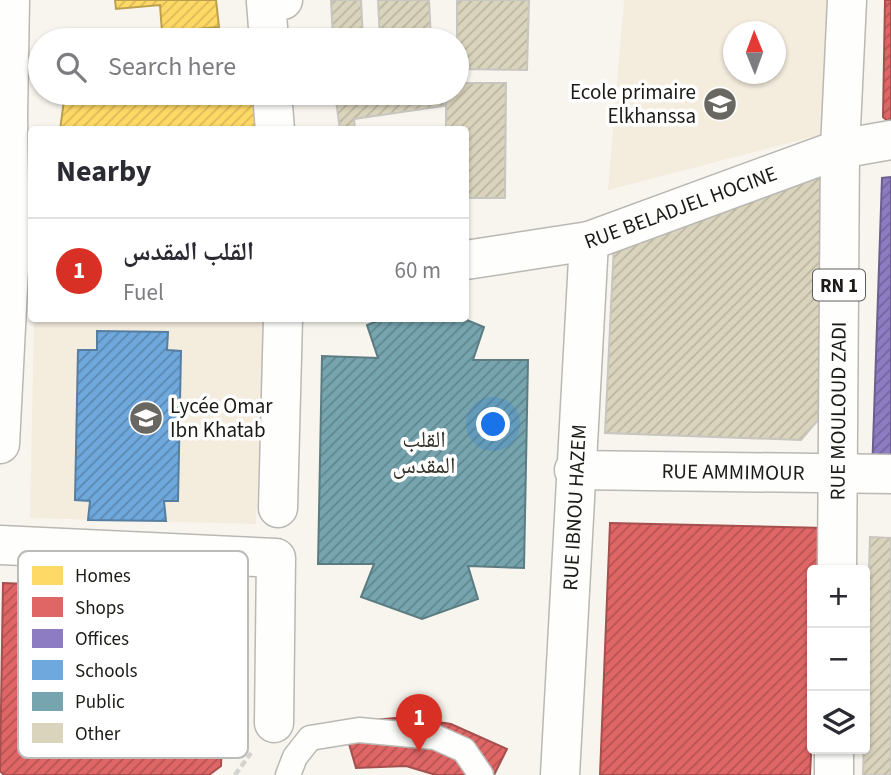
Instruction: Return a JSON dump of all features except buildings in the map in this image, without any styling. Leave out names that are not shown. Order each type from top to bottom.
[{"type":"street","points":[[0,444],[14,249],[4,116],[10,0]]},
{"type":"street","name":"RUE MOULOUD ZADI","points":[[837,565],[840,149],[847,0]]},
{"type":"street","points":[[271,28],[275,1]]},
{"type":"street","points":[[273,105],[275,126]]},
{"type":"street","name":"RUE BELADJEL HOCINE","points":[[469,260],[589,241],[840,149],[891,141]]},
{"type":"street","name":"RUE IBNOU HAZEM","points":[[559,775],[589,241]]},
{"type":"street","points":[[278,508],[283,322]]},
{"type":"street","name":"RUE AMMIMOUR","points":[[575,470],[891,474]]},
{"type":"street","points":[[0,545],[127,551]]},
{"type":"street","points":[[248,557],[276,558],[274,723]]},
{"type":"street","points":[[834,754],[834,775]]},
{"type":"lane","points":[[288,775],[295,757],[310,738],[359,730],[435,737],[464,750],[481,775]]},
{"type":"shaded area","name":"Ecole primaire Elkhanssa","points":[[624,0],[830,0],[824,134],[608,190]]},
{"type":"shaded area","name":"Lycée Omar Ibn Khatab","points":[[34,322],[264,322],[256,524],[30,518]]},
{"type":"place","name":"Ecole primaire Elkhanssa","points":[[720,104]]},
{"type":"place","name":"Lycée Omar Ibn Khatab","points":[[146,418]]},
{"type":"place","name":"القلب المقدس","points":[[419,752]]},
{"type":"district","name":"القلب المقدس","points":[[424,452]]}]
